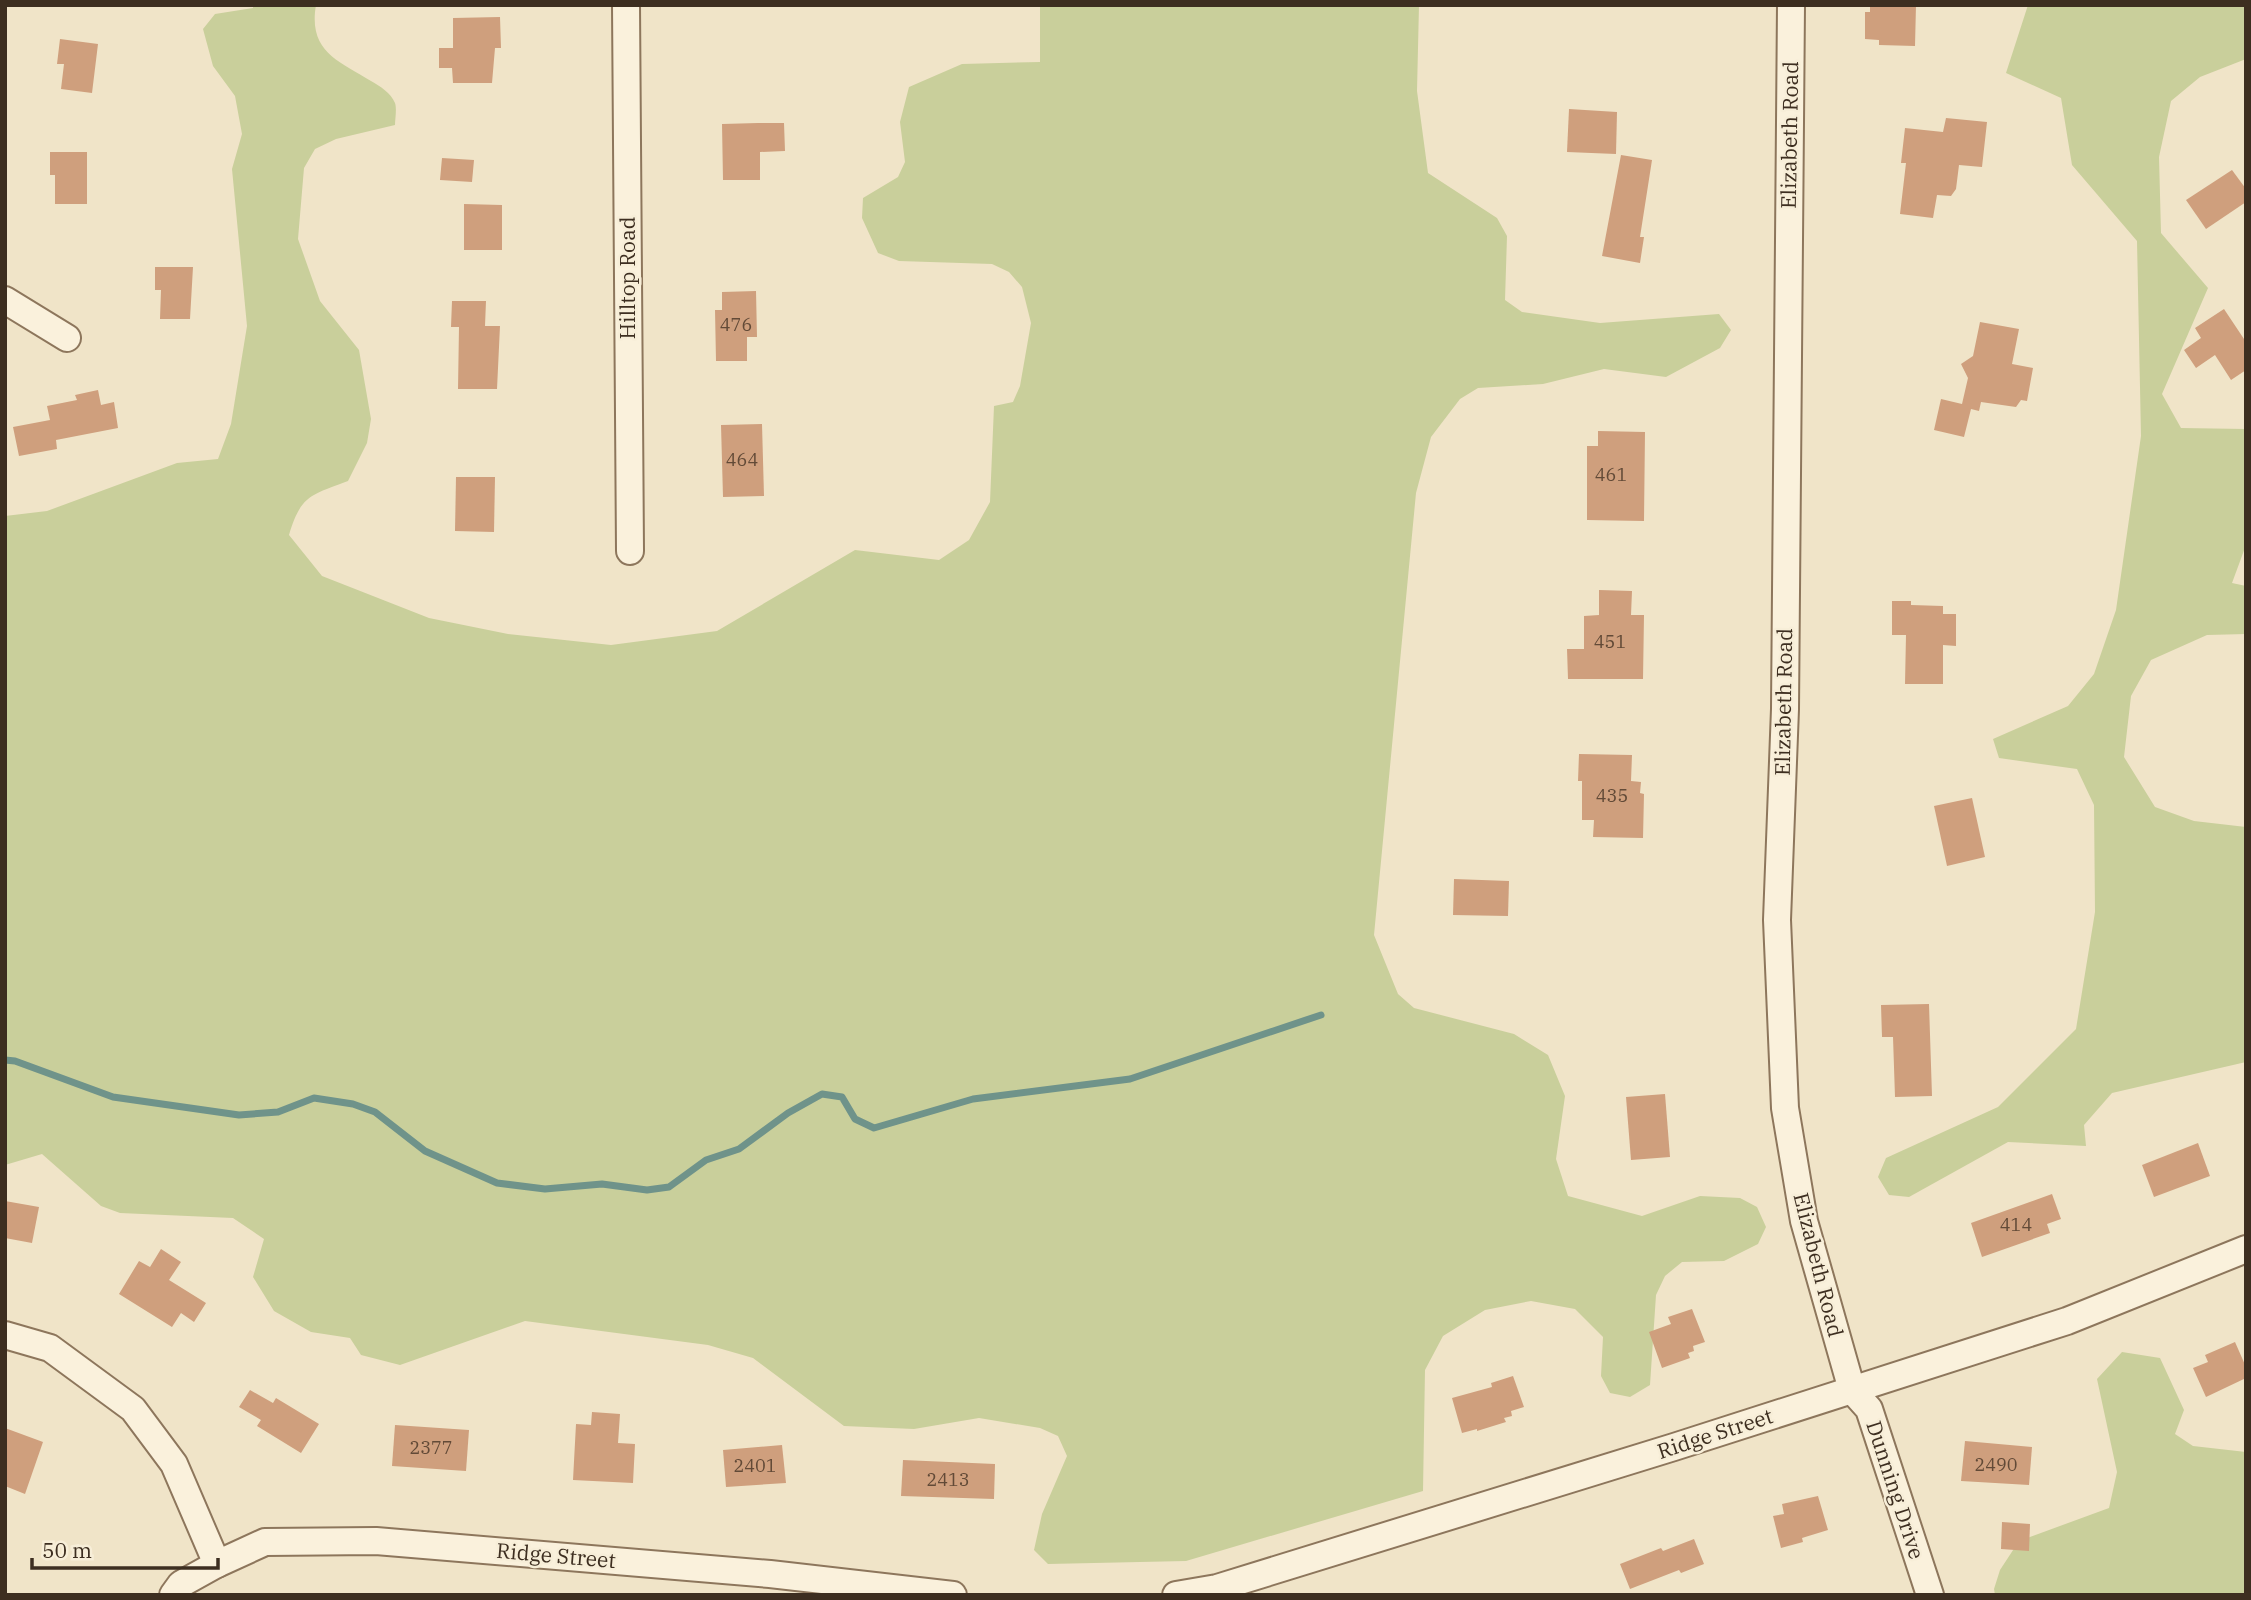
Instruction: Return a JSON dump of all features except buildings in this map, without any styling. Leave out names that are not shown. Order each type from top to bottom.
[{"type":"street","name":"Hilltop Road","points":[[626,5],[630,551]]},
{"type":"street","name":"Elizabeth Road","points":[[1791,5],[1785,709],[1777,920],[1781,1024],[1785,1108],[1804,1221],[1852,1390]]},
{"type":"street","points":[[5,300],[67,338]]},
{"type":"street","name":"Ridge Street","points":[[1176,1595],[1217,1588],[1675,1447],[2067,1321],[2246,1249]]},
{"type":"street","points":[[5,1335],[50,1348],[133,1409],[174,1464],[217,1564]]},
{"type":"street","name":"Dunning Drive","points":[[1852,1390],[1869,1409],[1930,1595]]},
{"type":"street","name":"Ridge Street","points":[[173,1595],[181,1584],[265,1542],[376,1541],[770,1574],[953,1595]]},
{"type":"green space","points":[[253,5],[316,5],[315,21],[321,44],[337,60],[385,90],[393,99],[396,108],[395,125],[336,139],[315,149],[304,168],[298,239],[320,301],[359,350],[371,419],[367,443],[348,481],[317,493],[303,504],[289,535],[322,576],[429,618],[508,634],[611,645],[717,631],[855,550],[939,560],[969,540],[990,502],[994,406],[1013,402],[1020,386],[1031,323],[1022,287],[1009,272],[992,264],[899,261],[878,253],[862,218],[863,198],[898,177],[905,162],[900,122],[909,87],[962,64],[1040,62],[1040,5],[1419,5],[1417,91],[1428,173],[1497,218],[1507,236],[1505,300],[1522,312],[1600,323],[1719,314],[1731,330],[1720,348],[1666,377],[1604,369],[1543,384],[1478,388],[1460,399],[1431,437],[1416,493],[1374,935],[1398,994],[1414,1008],[1514,1034],[1548,1055],[1565,1096],[1556,1159],[1568,1196],[1642,1216],[1700,1196],[1740,1198],[1757,1207],[1766,1227],[1758,1244],[1724,1261],[1682,1262],[1665,1276],[1656,1295],[1650,1385],[1630,1397],[1610,1393],[1601,1376],[1603,1337],[1575,1309],[1531,1301],[1485,1310],[1443,1336],[1425,1370],[1423,1491],[1186,1561],[1048,1564],[1034,1550],[1042,1514],[1067,1456],[1058,1436],[1040,1428],[979,1418],[914,1429],[844,1426],[753,1358],[708,1345],[525,1321],[400,1365],[361,1355],[350,1338],[311,1332],[274,1311],[253,1277],[264,1239],[233,1218],[120,1213],[101,1206],[42,1154],[5,1165],[5,516],[47,511],[177,463],[218,459],[231,424],[247,326],[232,169],[242,134],[235,96],[213,66],[203,29],[215,14],[253,8]]},
{"type":"green space","points":[[2028,5],[2246,5],[2246,59],[2200,77],[2171,101],[2159,157],[2161,233],[2208,288],[2162,394],[2181,428],[2246,429],[2246,545],[2232,583],[2246,586],[2246,634],[2207,635],[2151,660],[2131,696],[2124,757],[2155,807],[2194,821],[2246,827],[2246,1062],[2112,1093],[2084,1125],[2086,1146],[2008,1142],[1909,1197],[1889,1195],[1878,1177],[1886,1158],[1998,1107],[2076,1029],[2095,912],[2094,805],[2077,769],[1999,758],[1993,739],[2068,706],[2094,674],[2116,610],[2141,436],[2137,241],[2072,165],[2061,98],[2006,73]]},
{"type":"green space","points":[[2122,1352],[2160,1358],[2184,1410],[2175,1434],[2193,1446],[2246,1452],[2246,1595],[1995,1595],[1994,1589],[2000,1570],[2019,1541],[2109,1508],[2117,1472],[2097,1379]]},
{"type":"waterway","points":[[5,1060],[15,1061],[113,1097],[239,1115],[278,1112],[314,1098],[353,1104],[375,1112],[425,1151],[497,1183],[545,1189],[602,1184],[647,1190],[669,1187],[706,1160],[739,1149],[788,1113],[822,1094],[842,1097],[855,1119],[874,1128],[973,1099],[1130,1079],[1321,1015]]}]
